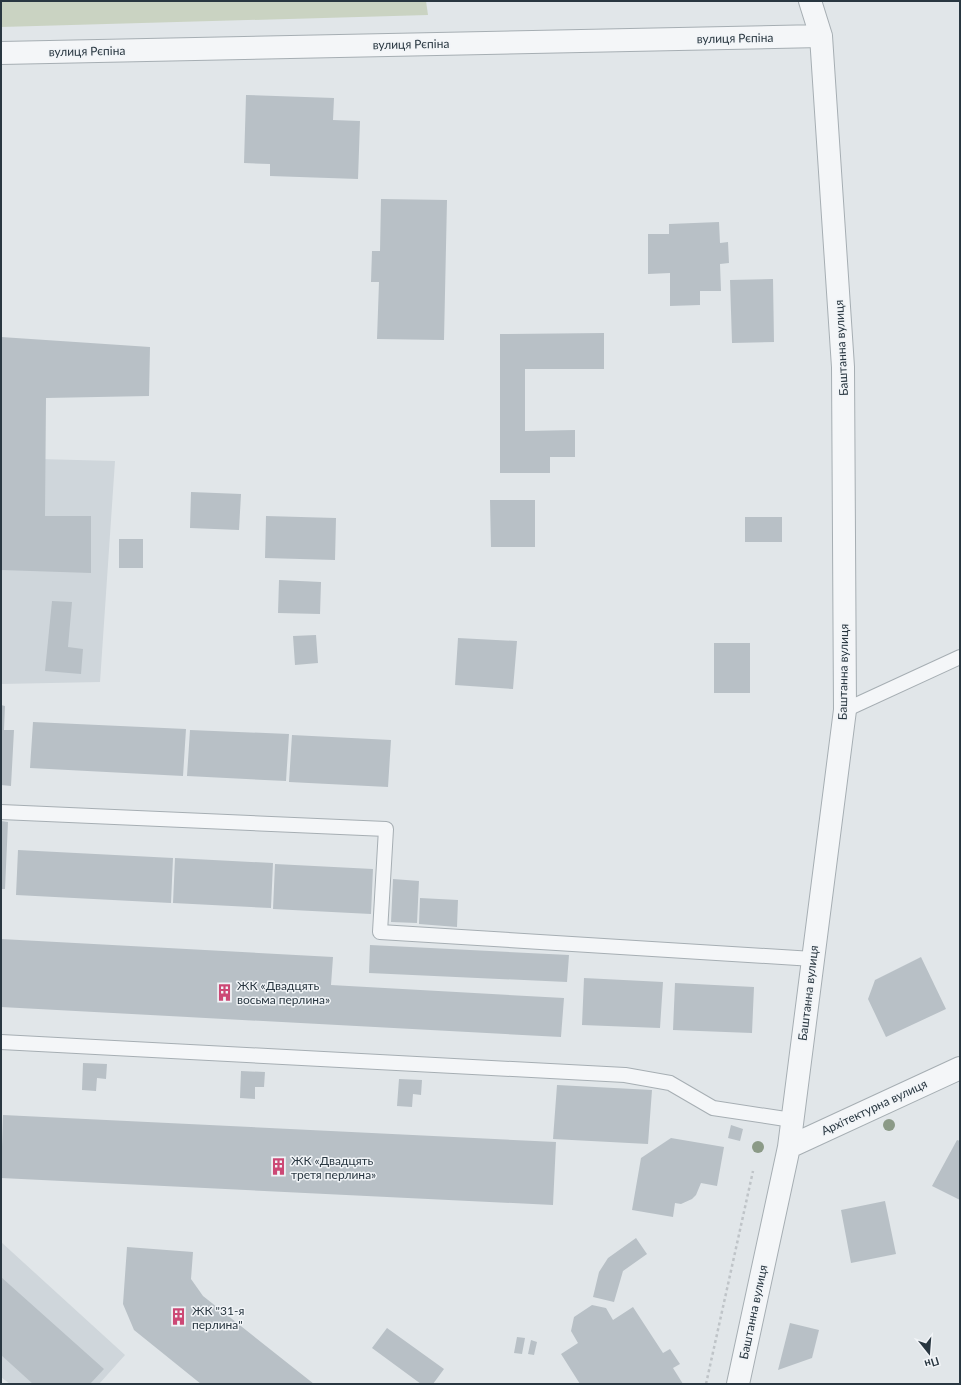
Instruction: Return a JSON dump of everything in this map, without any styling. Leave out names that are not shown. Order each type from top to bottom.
[{"type":"street","name":"Баштанна вулиця","points":[[738,1384],[789,1147],[845,710],[843,367],[821,36],[810,1]]},
{"type":"street","name":"вулиця Рєпіна","points":[[1,52],[821,36]]},
{"type":"street","name":"Архітектурна вулиця","points":[[789,1147],[960,1068]]},
{"type":"lane","points":[[845,710],[960,657]]},
{"type":"lane","points":[[1,812],[386,830],[380,932],[813,959]]},
{"type":"lane","points":[[1,1042],[625,1075],[670,1083],[713,1108],[792,1120]]},
{"type":"path","points":[[706,1384],[753,1171]]},
{"type":"shaded area","points":[[1,458],[115,461],[100,682],[1,684]]},
{"type":"shaded area","points":[[1,1242],[125,1355],[99,1384],[10,1384],[1,1377]]},
{"type":"green space","points":[[1,1],[426,1],[428,15],[1,27]]},
{"type":"building","points":[[246,95],[334,98],[333,120],[360,121],[358,179],[270,176],[270,164],[244,163]]},
{"type":"building","points":[[381,199],[447,200],[444,340],[377,339],[379,282],[371,282],[372,251],[380,251]]},
{"type":"building","points":[[719,222],[720,243],[728,242],[729,263],[720,264],[721,291],[700,291],[700,305],[670,306],[670,273],[648,274],[648,234],[669,234],[669,224]]},
{"type":"building","points":[[773,279],[774,342],[732,343],[730,280]]},
{"type":"building","points":[[604,333],[604,369],[525,369],[525,431],[575,430],[575,457],[550,457],[550,473],[500,473],[500,334]]},
{"type":"building","points":[[1,337],[150,347],[149,396],[46,398],[45,516],[91,516],[91,573],[1,570]]},
{"type":"building","points":[[191,492],[241,494],[239,530],[190,528]]},
{"type":"building","points":[[490,500],[535,500],[535,547],[491,547]]},
{"type":"building","points":[[266,516],[336,518],[335,560],[265,558]]},
{"type":"building","points":[[745,517],[782,517],[782,542],[745,542]]},
{"type":"building","points":[[119,539],[143,539],[143,568],[119,568]]},
{"type":"building","points":[[279,580],[321,582],[320,614],[278,613]]},
{"type":"building","points":[[52,601],[72,602],[68,647],[83,649],[81,674],[45,671]]},
{"type":"building","points":[[316,635],[318,663],[295,665],[293,636]]},
{"type":"building","points":[[458,638],[517,641],[513,689],[455,685]]},
{"type":"building","points":[[714,643],[750,643],[750,693],[714,693]]},
{"type":"building","points":[[1,705],[5,706],[4,730],[14,730],[11,786],[1,785]]},
{"type":"building","points":[[33,722],[186,729],[183,776],[30,768]]},
{"type":"building","points":[[190,730],[289,734],[286,781],[187,776]]},
{"type":"building","points":[[292,735],[391,740],[388,787],[289,782]]},
{"type":"building","points":[[1,821],[8,822],[5,889],[1,889]]},
{"type":"building","points":[[18,850],[173,858],[171,903],[16,895]]},
{"type":"building","points":[[175,858],[273,863],[271,908],[173,903]]},
{"type":"building","points":[[275,864],[373,869],[371,914],[273,909]]},
{"type":"building","points":[[393,879],[419,881],[417,923],[391,922]]},
{"type":"building","points":[[420,898],[458,900],[457,927],[419,924]]},
{"type":"building","name":"ЖК «Двадцять восьма перлина»","points":[[1,939],[333,957],[331,985],[564,998],[561,1037],[1,1007]]},
{"type":"building","points":[[370,945],[569,955],[567,982],[369,973]]},
{"type":"building","points":[[921,957],[946,1009],[886,1037],[868,999],[875,980]]},
{"type":"building","points":[[584,978],[663,982],[660,1028],[582,1025]]},
{"type":"building","points":[[675,983],[754,987],[752,1033],[673,1030]]},
{"type":"building","points":[[83,1063],[107,1064],[106,1079],[97,1078],[96,1091],[82,1090]]},
{"type":"building","points":[[241,1071],[265,1072],[264,1087],[255,1087],[255,1099],[240,1098]]},
{"type":"building","points":[[399,1079],[422,1080],[421,1095],[413,1094],[412,1107],[397,1106]]},
{"type":"building","points":[[557,1085],[652,1090],[648,1144],[553,1139]]},
{"type":"building","name":"ЖК «Двадцять третя перлина»","points":[[3,1115],[556,1142],[553,1205],[1,1178]]},
{"type":"building","points":[[731,1125],[743,1129],[740,1141],[728,1138]]},
{"type":"building","points":[[671,1138],[724,1147],[717,1186],[701,1183],[696,1195],[692,1199],[681,1204],[675,1203],[673,1217],[632,1210],[641,1158]]},
{"type":"building","points":[[957,1140],[960,1141],[960,1200],[932,1186]]},
{"type":"building","points":[[885,1201],[896,1254],[851,1263],[841,1210]]},
{"type":"building","points":[[636,1238],[647,1254],[623,1271],[614,1302],[593,1297],[599,1272],[608,1258]]},
{"type":"building","name":"ЖК \"31-я перлина\"","points":[[127,1247],[193,1252],[191,1279],[203,1296],[314,1384],[201,1384],[134,1330],[123,1304]]},
{"type":"building","points":[[1,1277],[104,1369],[90,1384],[33,1384],[1,1355]]},
{"type":"building","points":[[592,1305],[606,1308],[613,1320],[633,1307],[663,1353],[670,1349],[680,1364],[673,1368],[683,1384],[580,1384],[561,1354],[578,1343],[571,1331],[574,1317]]},
{"type":"building","points":[[790,1323],[819,1330],[812,1358],[778,1370]]},
{"type":"building","points":[[387,1328],[444,1369],[433,1384],[421,1384],[372,1348]]},
{"type":"building","points":[[517,1337],[525,1338],[522,1354],[514,1353]]},
{"type":"building","points":[[531,1340],[537,1342],[534,1355],[528,1354]]},
{"type":"place","name":"ЖК «Двадцять восьма перлина»","points":[[224,992]]},
{"type":"place","name":"ЖК «Двадцять третя перлина»","points":[[278,1167]]},
{"type":"place","name":"ЖК \"31-я перлина\"","points":[[179,1317]]}]
